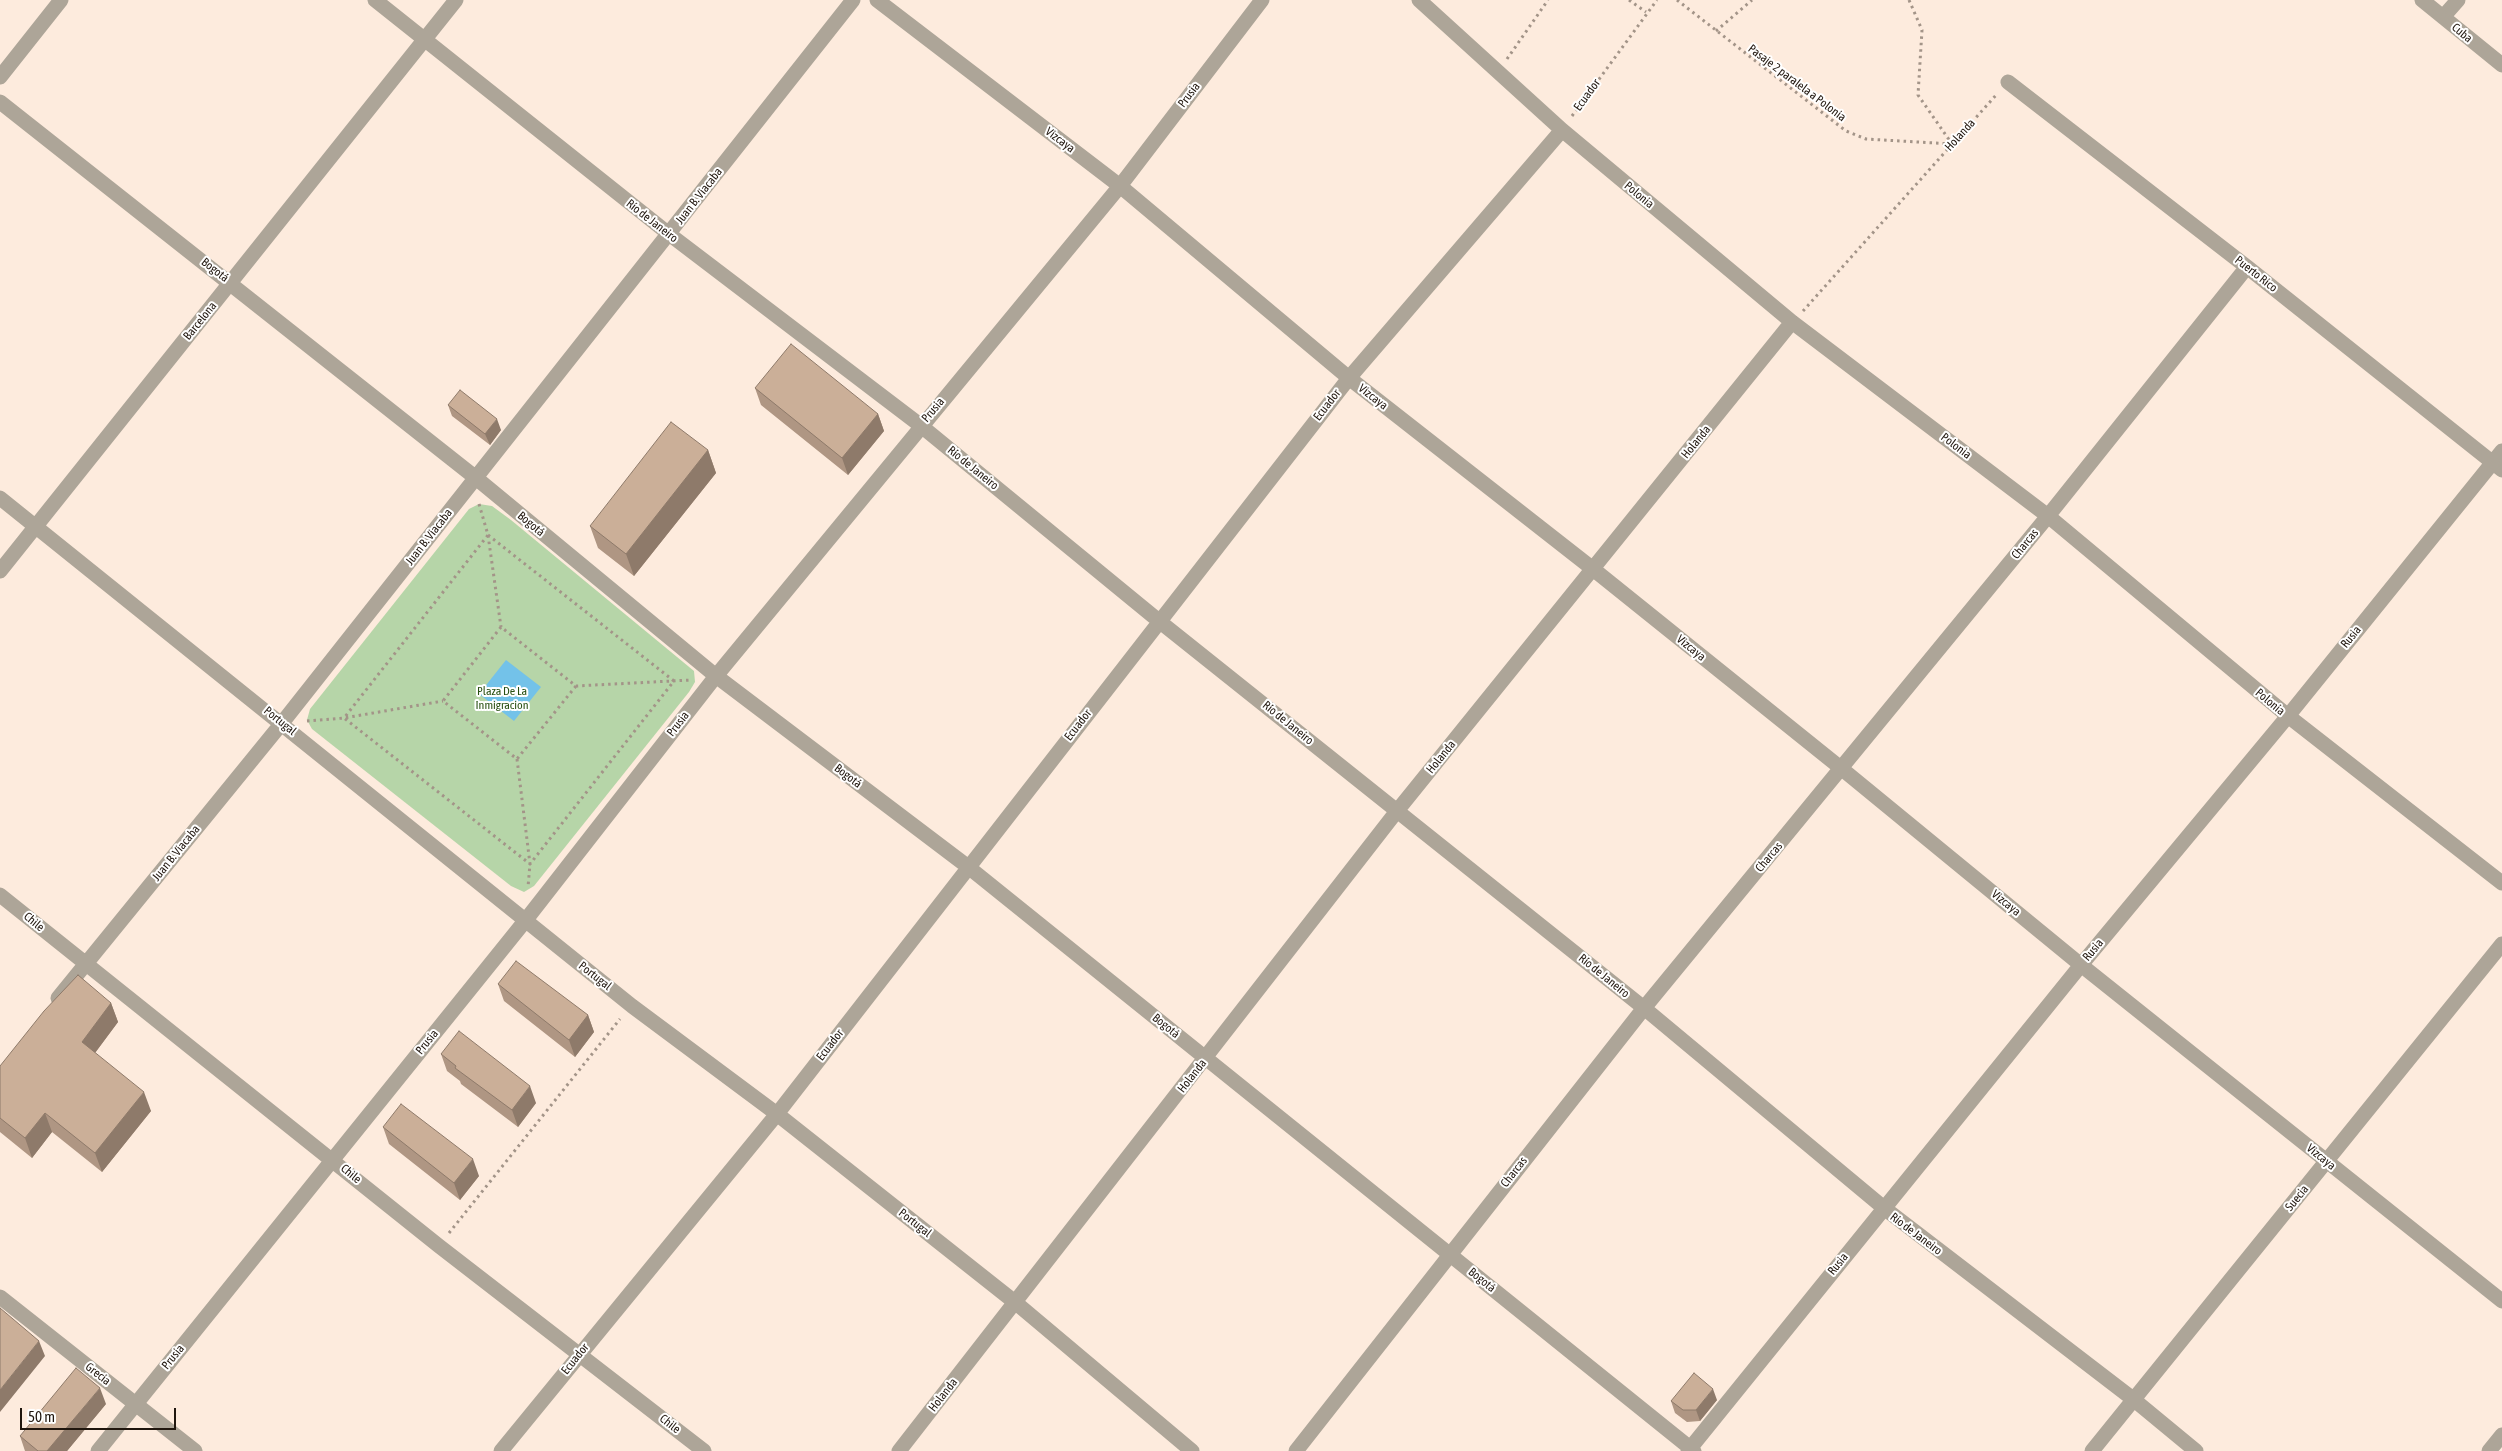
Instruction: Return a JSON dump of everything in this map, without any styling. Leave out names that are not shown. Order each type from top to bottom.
[{"type":"street","points":[[0,77],[61,0]]},
{"type":"street","name":"Río de Janeiro","points":[[375,0],[669,234],[920,425],[1160,621],[1644,1008],[1884,1208],[2133,1399],[2196,1451]]},
{"type":"street","name":"Barcelona","points":[[0,571],[456,0]]},
{"type":"street","name":"Juan B. Viacaba","points":[[49,1010],[282,723],[853,0]]},
{"type":"street","name":"Vizcaya","points":[[877,0],[1120,186],[1349,378],[1593,569],[1842,769],[2081,965],[2502,1301]]},
{"type":"street","name":"Prusia","points":[[98,1451],[525,921],[716,676],[920,425],[1120,186],[1262,0]]},
{"type":"street","name":"Polonia","points":[[1419,0],[1562,130],[1792,322],[2048,516],[2288,716],[2502,882]]},
{"type":"street","name":"Cuba","points":[[2422,0],[2502,65]]},
{"type":"street","points":[[2443,18],[2458,0]]},
{"type":"street","name":"Puerto Rico","points":[[2008,82],[2499,461]]},
{"type":"street","name":"Bogotá","points":[[0,102],[476,478],[716,676],[967,866],[1691,1450]]},
{"type":"street","name":"Ecuador","points":[[501,1451],[777,1114],[967,866],[1349,378],[1562,130]]},
{"type":"street","name":"Charcas","points":[[1296,1451],[1644,1008],[2048,516],[2247,267]]},
{"type":"street","name":"Holanda","points":[[899,1451],[1397,811],[1792,322]]},
{"type":"street","name":"Rusia","points":[[1691,1450],[2081,965],[2499,461]]},
{"type":"street","name":"Portugal","points":[[0,498],[632,1006],[777,1114],[1016,1303],[1192,1451]]},
{"type":"street","name":"Chile","points":[[0,895],[439,1246],[580,1353],[704,1451]]},
{"type":"street","name":"Suecia","points":[[2092,1451],[2502,944]]},
{"type":"street","name":"Grecia","points":[[0,1297],[195,1451]]},
{"type":"street","points":[[2490,1451],[2502,1435]]},
{"type":"path","points":[[1498,71],[1548,0]]},
{"type":"path","points":[[1629,0],[1646,12]]},
{"type":"path","name":"Ecuador","points":[[1562,130],[1646,12],[1657,0]]},
{"type":"path","name":"Pasaje 2 paralela a Polonia","points":[[1677,0],[1846,131],[1866,139],[1952,144]]},
{"type":"path","points":[[1716,31],[1752,0]]},
{"type":"path","points":[[1909,0],[1922,30],[1918,95],[1952,144]]},
{"type":"path","name":"Holanda","points":[[1792,322],[2008,82]]},
{"type":"path","points":[[477,496],[488,535],[501,627],[576,686],[674,681]]},
{"type":"path","points":[[488,535],[674,681]]},
{"type":"path","points":[[344,718],[488,535]]},
{"type":"path","points":[[306,721],[344,718],[443,701],[501,627]]},
{"type":"path","points":[[530,864],[674,681]]},
{"type":"path","points":[[528,888],[530,864],[518,760],[576,686]]},
{"type":"path","points":[[443,701],[518,760]]},
{"type":"path","points":[[344,718],[530,864]]},
{"type":"path","points":[[439,1246],[632,1006]]},
{"type":"green space","name":"Plaza De La Inmigracion","points":[[479,504],[492,506],[511,520],[694,671],[695,682],[689,692],[534,886],[524,892],[511,886],[312,729],[307,720],[310,709],[469,509]]},
{"type":"water","points":[[506,660],[541,687],[514,721],[479,694]]},
{"type":"building","points":[[791,344],[878,414],[842,458],[755,388]]},
{"type":"building","points":[[460,390],[497,419],[485,434],[448,405]]},
{"type":"building","points":[[671,422],[708,450],[626,554],[590,526]]},
{"type":"building","points":[[516,961],[588,1015],[569,1040],[498,984]]},
{"type":"building","points":[[78,975],[111,1003],[82,1042],[144,1092],[95,1153],[45,1113],[25,1138],[0,1118],[0,1066],[44,1011]]},
{"type":"building","points":[[459,1031],[530,1086],[512,1110],[455,1068],[456,1066],[441,1054]]},
{"type":"building","points":[[401,1104],[473,1159],[454,1183],[383,1127]]},
{"type":"building","points":[[0,1308],[39,1341],[0,1390]]},
{"type":"building","points":[[76,1368],[100,1388],[47,1451],[38,1451],[20,1436]]},
{"type":"building","points":[[1694,1373],[1713,1389],[1696,1410],[1683,1410],[1671,1401]]}]
